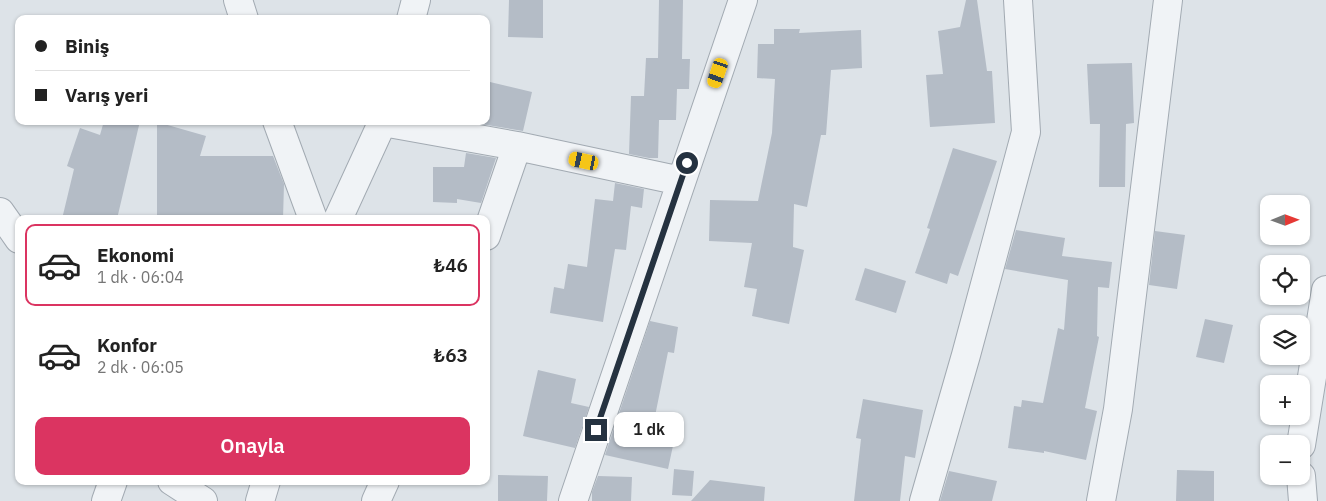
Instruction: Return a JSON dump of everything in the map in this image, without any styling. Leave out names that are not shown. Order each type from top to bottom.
[{"type":"street","points":[[238,0],[243,15]]},
{"type":"street","points":[[412,15],[416,0]]},
{"type":"street","points":[[573,501],[743,0]]},
{"type":"street","points":[[924,501],[966,355],[1026,132],[1018,0]]},
{"type":"street","points":[[1101,501],[1118,409],[1168,0]]},
{"type":"street","points":[[278,125],[312,215]]},
{"type":"street","points":[[340,215],[381,125]]},
{"type":"street","points":[[404,125],[516,146],[681,182]]},
{"type":"street","points":[[490,224],[516,146]]},
{"type":"street","points":[[0,212],[15,233]]},
{"type":"street","points":[[1303,435],[1326,290]]},
{"type":"street","points":[[106,501],[112,485]]},
{"type":"street","points":[[178,485],[203,501]]},
{"type":"street","points":[[260,501],[265,485]]},
{"type":"street","points":[[376,501],[383,485]]},
{"type":"street","points":[[1302,485],[1303,501]]},
{"type":"building","points":[[509,0],[543,0],[543,38],[508,37]]},
{"type":"building","points":[[659,0],[683,0],[682,59],[690,59],[689,89],[677,89],[676,120],[659,120],[658,158],[649,158],[629,154],[631,96],[644,96],[646,58],[658,58]]},
{"type":"building","points":[[966,0],[977,0],[987,71],[992,71],[995,123],[930,127],[926,75],[943,74],[938,31],[960,27]]},
{"type":"building","points":[[774,29],[800,29],[799,33],[861,30],[862,68],[831,70],[826,135],[821,135],[807,207],[794,204],[793,247],[804,250],[789,324],[752,316],[757,289],[744,287],[752,243],[709,241],[710,200],[758,201],[772,133],[775,79],[757,78],[758,44],[774,44]]},
{"type":"building","points":[[1132,63],[1134,123],[1126,124],[1125,187],[1099,187],[1100,124],[1090,124],[1087,64]]},
{"type":"building","points":[[490,82],[532,92],[523,131],[487,125],[490,125]]},
{"type":"building","points":[[103,125],[139,125],[118,215],[63,215],[74,169],[67,166],[80,128],[100,135]]},
{"type":"building","points":[[157,125],[168,125],[206,136],[200,156],[273,156],[284,184],[283,215],[157,215]]},
{"type":"building","points":[[953,148],[997,161],[958,276],[950,273],[947,284],[915,273],[930,229],[927,228]]},
{"type":"building","points":[[466,153],[496,158],[481,203],[457,199],[457,203],[433,202],[433,167],[464,167]]},
{"type":"building","points":[[615,183],[644,189],[642,208],[631,206],[626,250],[615,249],[603,322],[550,313],[554,287],[564,289],[568,264],[587,267],[595,199],[613,201]]},
{"type":"building","points":[[1016,230],[1065,238],[1062,256],[1112,262],[1109,288],[1098,287],[1097,336],[1099,337],[1085,408],[1097,411],[1086,460],[1044,451],[1044,453],[1008,448],[1014,406],[1021,407],[1022,400],[1043,403],[1058,328],[1064,330],[1068,280],[1005,269]]},
{"type":"building","points":[[1155,231],[1185,235],[1177,289],[1149,285]]},
{"type":"building","points":[[865,268],[906,281],[896,313],[855,300]]},
{"type":"building","points":[[1205,319],[1233,325],[1224,363],[1196,357]]},
{"type":"building","points":[[650,321],[678,327],[674,353],[668,352],[654,421],[677,427],[668,469],[605,455]]},
{"type":"building","points":[[538,370],[576,379],[571,403],[589,407],[575,448],[523,436]]},
{"type":"building","points":[[863,399],[923,410],[915,458],[905,456],[900,501],[854,501],[861,439],[856,438]]},
{"type":"building","points":[[674,469],[694,471],[692,496],[672,495]]},
{"type":"building","points":[[1177,470],[1214,471],[1214,501],[1176,501]]},
{"type":"building","points":[[949,471],[997,481],[992,501],[940,501]]},
{"type":"building","points":[[498,475],[548,476],[547,501],[498,501]]},
{"type":"building","points":[[598,476],[632,477],[631,501],[592,501],[592,492]]},
{"type":"building","points":[[710,480],[765,487],[764,501],[691,501]]},
{"type":"route","points":[[596,430],[687,163]]}]
